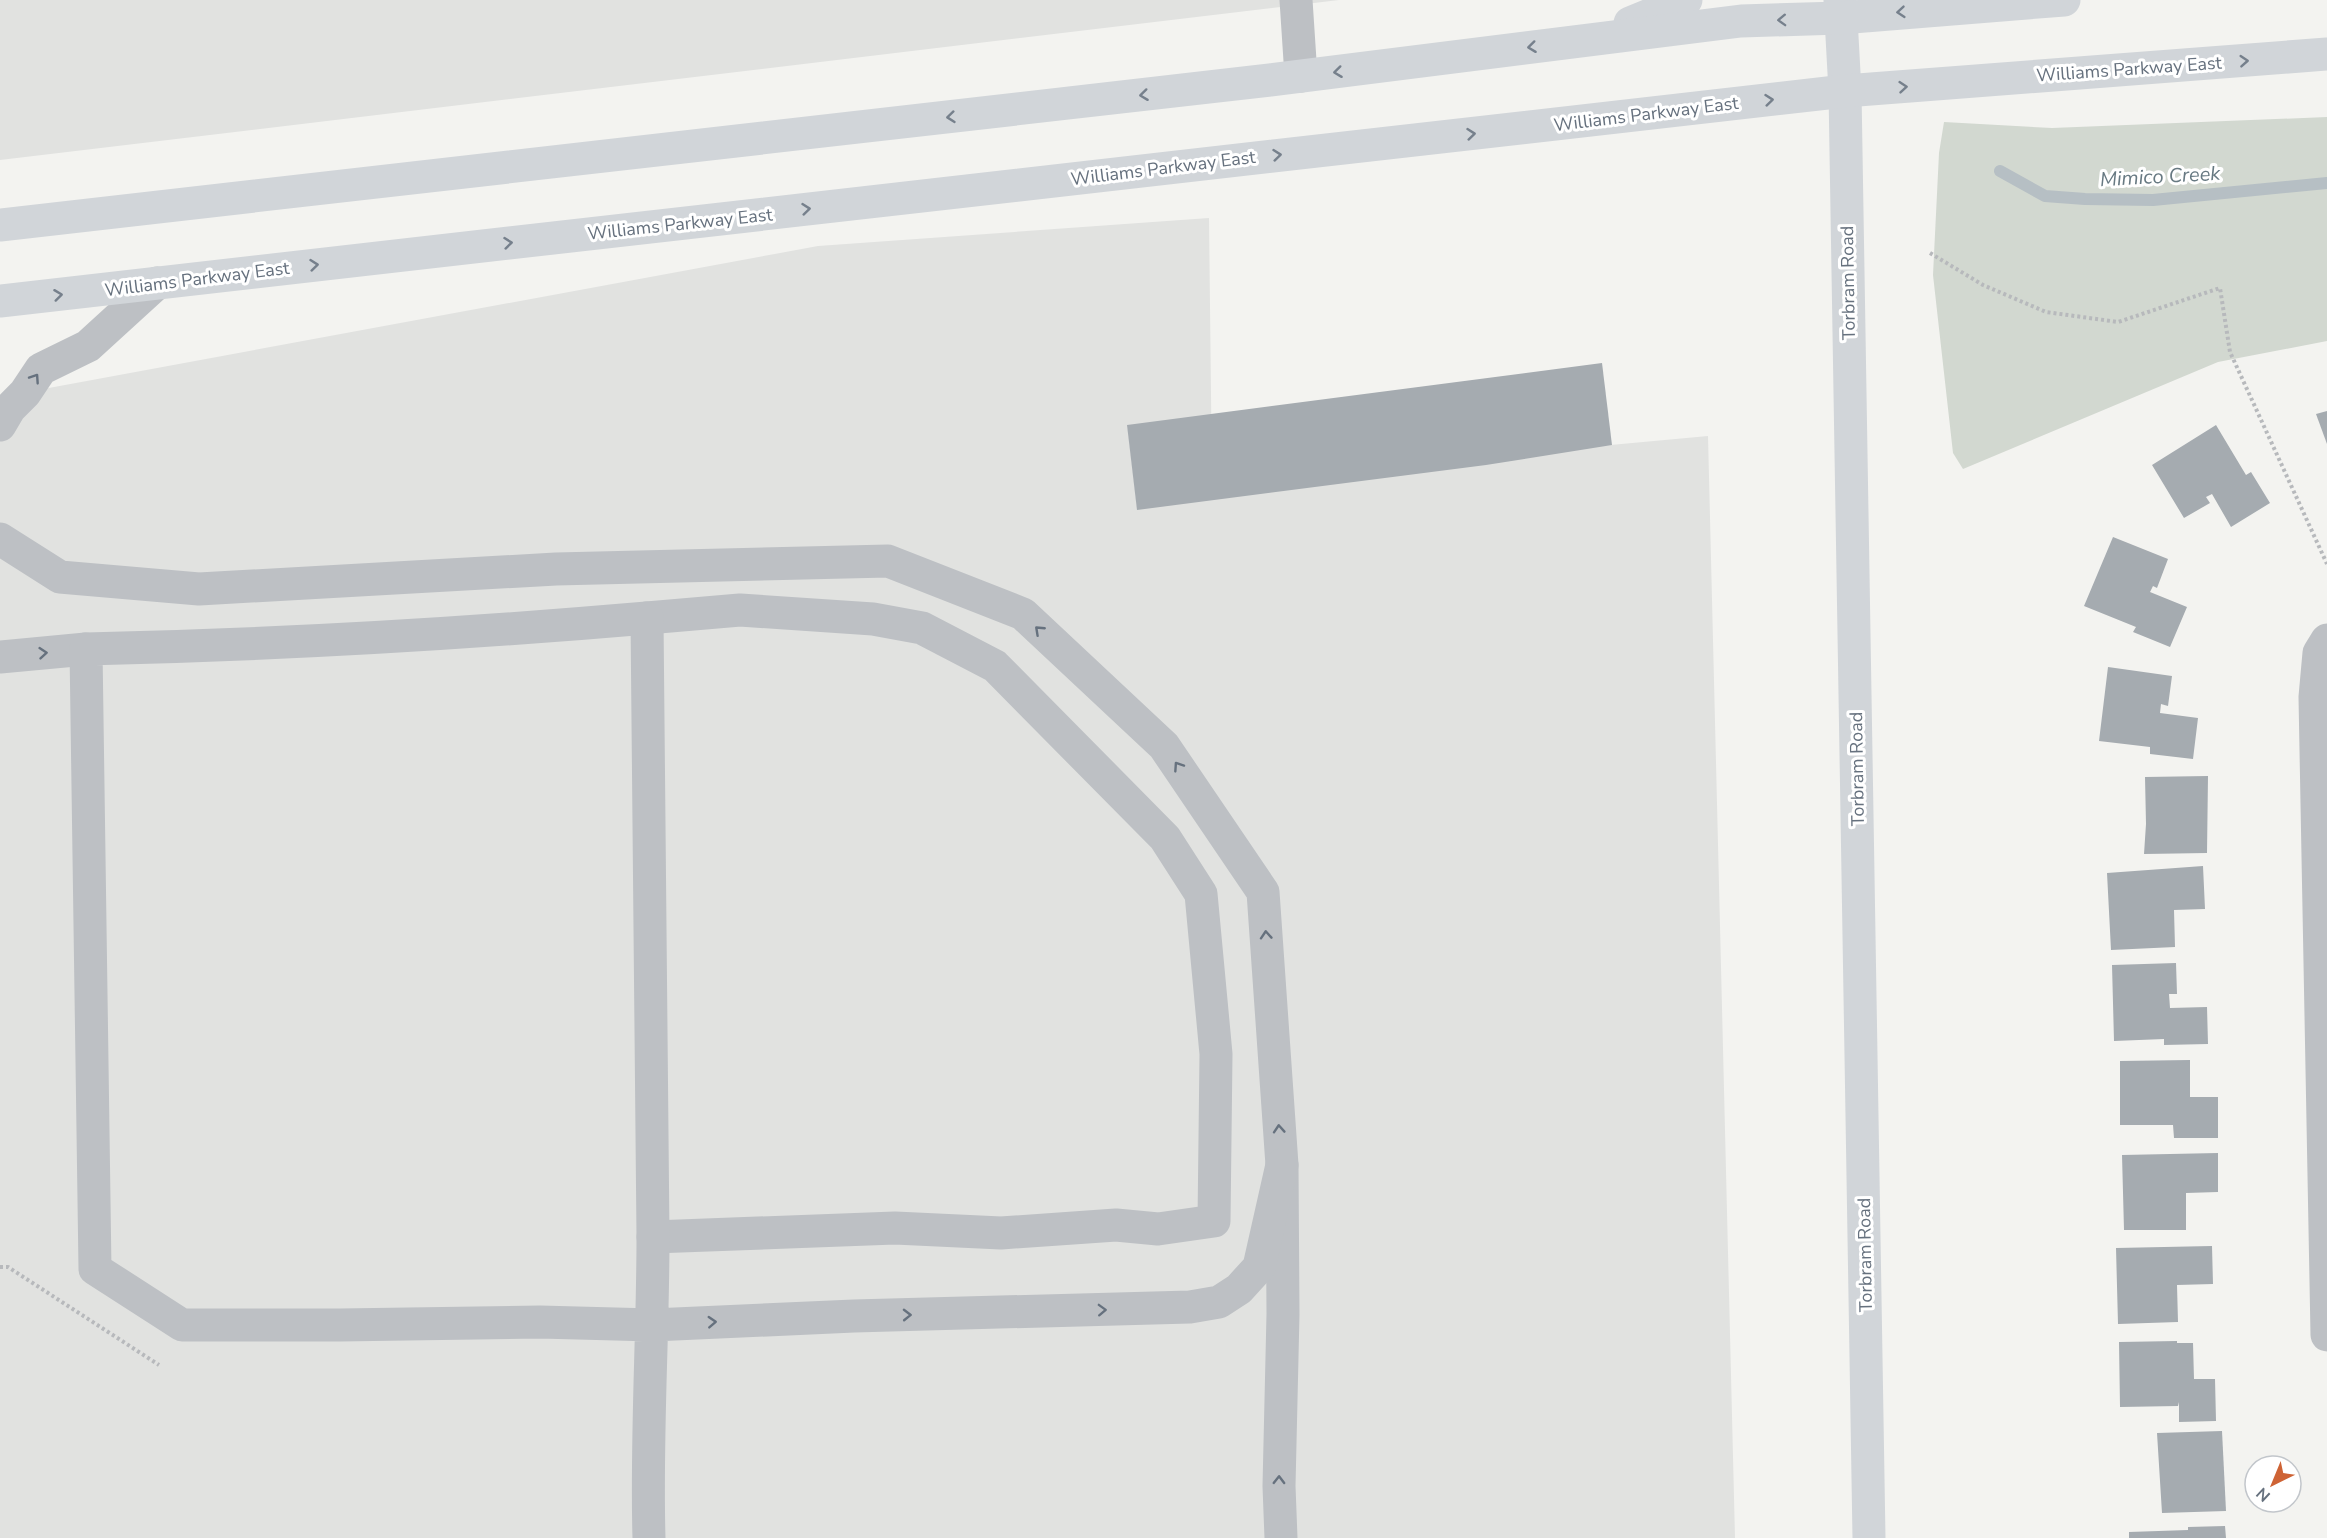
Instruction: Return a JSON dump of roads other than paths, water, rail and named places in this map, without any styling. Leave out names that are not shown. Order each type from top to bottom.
[{"type":"main road","points":[[1590,40],[1686,0]]},
{"type":"main road","points":[[0,225],[1300,76],[1840,9],[2064,0]]},
{"type":"main road","name":"Torbram Road","points":[[1840,9],[1845,91],[1869,1538]]},
{"type":"main road","name":"Williams Parkway East","points":[[0,302],[1845,91],[2327,54]]},
{"type":"street","points":[[1296,0],[1300,76]]},
{"type":"street","points":[[0,425],[10,408],[25,393],[41,369],[88,346],[157,283]]},
{"type":"street","points":[[0,539],[60,577],[199,589],[556,569],[888,561],[1023,614],[1164,746],[1263,892],[1282,1165],[1283,1314],[1279,1486],[1281,1538]]},
{"type":"street","points":[[0,657],[86,649],[198,646],[434,634],[740,610],[873,619],[922,628],[995,666],[1165,838],[1201,894],[1216,1054],[1214,1221],[1158,1229],[1116,1225],[1001,1233],[895,1228],[653,1237]]},
{"type":"street","points":[[647,618],[653,1237],[649,1538]]},
{"type":"street","points":[[2327,640],[2319,653],[2315,698],[2327,1335]]},
{"type":"street","points":[[86,649],[95,1269],[182,1325],[540,1322],[653,1325],[854,1316],[1190,1307],[1219,1302],[1239,1289],[1259,1267],[1282,1165]]},
{"type":"waterway","name":"Mimico Creek","points":[[2000,171],[2045,196],[2085,199],[2153,200],[2327,183]]}]
